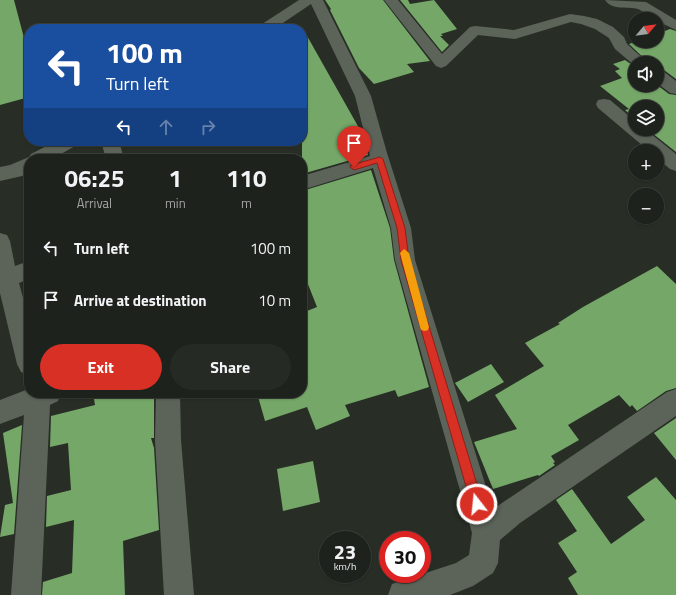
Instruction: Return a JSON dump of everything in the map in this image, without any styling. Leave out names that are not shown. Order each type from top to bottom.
[{"type":"street","points":[[272,24],[308,0]]},
{"type":"street","points":[[316,0],[364,96],[380,159],[401,228],[405,260],[486,533],[483,563],[445,588],[403,595]]},
{"type":"street","points":[[391,0],[441,64],[475,30],[515,35],[570,18],[578,18],[595,23],[609,31],[620,41],[620,46],[632,56]]},
{"type":"street","points":[[612,0],[622,4],[641,5],[676,26]]},
{"type":"street","points":[[664,80],[676,89]]},
{"type":"street","points":[[604,104],[676,164]]},
{"type":"street","points":[[46,154],[62,146]]},
{"type":"street","points":[[307,181],[380,159]]},
{"type":"street","points":[[0,174],[15,171],[24,166]]},
{"type":"street","points":[[0,241],[7,278],[24,344]]},
{"type":"street","points":[[7,278],[24,272]]},
{"type":"street","points":[[0,412],[32,398]]},
{"type":"street","points":[[26,595],[41,398]]},
{"type":"street","points":[[168,398],[168,440],[179,595]]},
{"type":"street","points":[[486,533],[510,513],[676,401]]},
{"type":"building","points":[[0,0],[14,0],[24,38],[24,98],[0,105]]},
{"type":"building","points":[[325,0],[383,0],[430,61],[407,64],[414,72],[374,84],[359,68],[330,10],[331,9]]},
{"type":"building","points":[[400,0],[408,0],[410,4],[434,0],[457,29],[441,34],[443,36],[440,36],[449,45],[442,52]]},
{"type":"building","points":[[670,29],[676,31],[676,79],[664,70],[664,56],[642,56],[633,48],[664,48],[664,31]]},
{"type":"building","points":[[307,36],[359,128],[368,155],[307,173],[307,154],[302,154],[302,146],[307,146]]},
{"type":"building","points":[[625,60],[628,62],[628,92],[664,92],[664,90],[669,94],[676,95],[676,152],[656,136],[664,136],[664,100],[628,100],[628,108],[600,86],[622,78],[615,71],[620,69],[613,64]]},
{"type":"building","points":[[371,170],[390,228],[394,260],[429,387],[398,397],[395,390],[345,405],[350,416],[316,430],[307,407],[265,421],[258,398],[307,398],[307,311],[317,307],[307,282],[307,189]]},
{"type":"building","points":[[657,266],[676,284],[676,388],[666,391],[637,411],[632,405],[630,407],[619,395],[568,425],[579,440],[551,456],[555,462],[553,463],[555,465],[539,476],[538,475],[493,489],[474,442],[517,429],[495,395],[544,366],[525,343],[560,324],[558,323],[583,307]]},
{"type":"building","points":[[491,364],[504,382],[468,402],[455,383]]},
{"type":"building","points":[[94,398],[154,398],[154,438],[151,438],[154,448],[159,530],[123,541],[125,595],[42,595],[43,582],[72,573],[74,520],[46,527],[47,496],[71,490],[68,443],[50,447],[51,416],[95,405]]},
{"type":"building","points":[[676,418],[676,460],[654,433]]},
{"type":"building","points":[[22,425],[14,534],[0,537],[5,505],[13,503],[3,433]]},
{"type":"building","points":[[313,461],[320,502],[283,511],[277,469]]},
{"type":"building","points":[[656,477],[676,500],[676,595],[578,595],[568,578],[577,572],[558,543],[577,531],[556,500],[572,489],[611,544],[645,520],[627,497]]},
{"type":"slow traffic","points":[[404,253],[425,327]]},
{"type":"route","points":[[354,167],[380,159],[401,228],[405,260],[477,504]]}]
